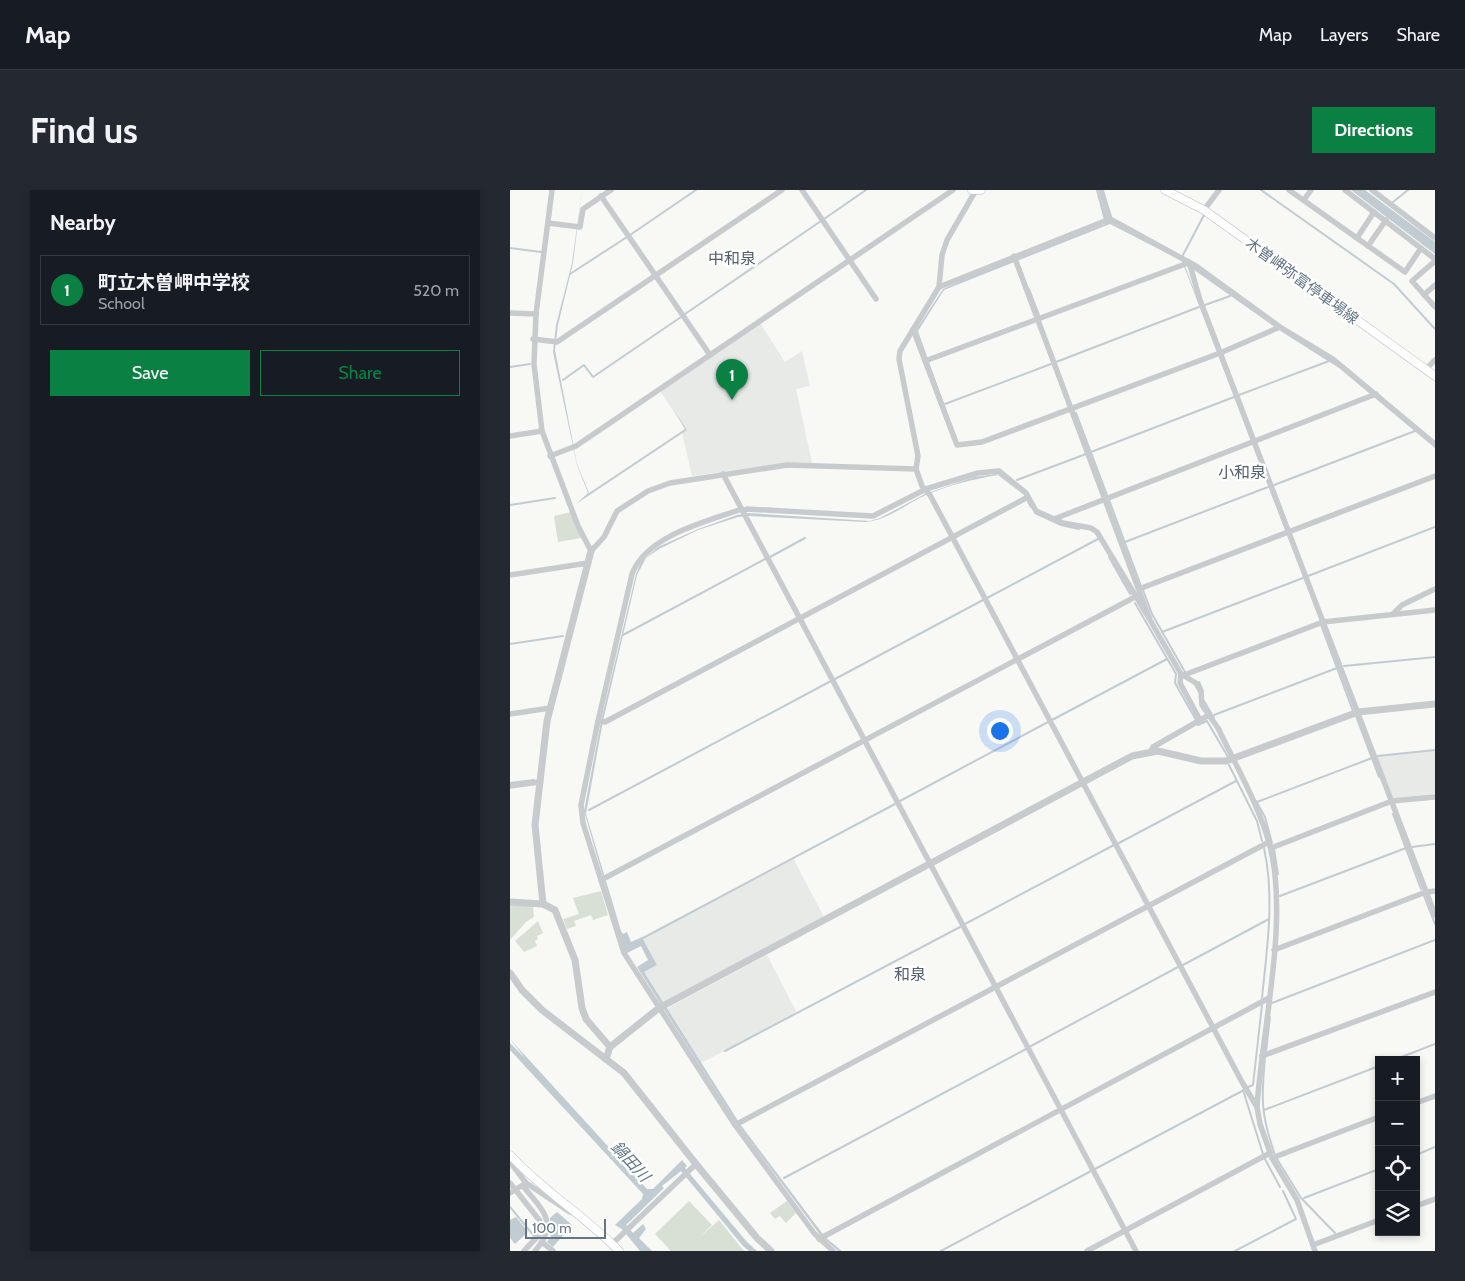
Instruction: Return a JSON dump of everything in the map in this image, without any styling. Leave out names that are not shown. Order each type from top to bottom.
[{"type":"main road","points":[[972,190],[981,190]]},
{"type":"main road","name":"木曽岬弥富停車場線","points":[[1165,190],[1204,210],[1435,376]]},
{"type":"main road","points":[[510,1155],[534,1180],[584,1217],[619,1251]]},
{"type":"street","points":[[543,904],[535,825],[539,782],[550,708],[590,551],[550,456],[542,431],[534,364],[533,339],[552,190]]},
{"type":"street","points":[[548,223],[577,227],[583,209],[611,190]]},
{"type":"street","points":[[533,339],[555,342],[782,190]]},
{"type":"street","points":[[802,190],[876,299]]},
{"type":"street","points":[[550,456],[574,447],[952,190]]},
{"type":"street","points":[[976,190],[947,240],[942,255],[939,287],[914,330],[901,348],[899,359],[918,456],[916,468],[922,486],[928,492],[1213,1028],[1257,1107]]},
{"type":"street","points":[[1101,190],[1108,220],[1187,264],[1278,328],[1333,359],[1374,395],[1434,441]]},
{"type":"street","points":[[1204,210],[1219,190]]},
{"type":"street","points":[[1289,190],[1405,272],[1421,248]]},
{"type":"street","points":[[1304,200],[1311,190]]},
{"type":"street","points":[[1345,190],[1435,260],[1412,281],[1435,307]]},
{"type":"street","points":[[1372,190],[1434,234]]},
{"type":"street","points":[[601,196],[710,355]]},
{"type":"street","points":[[1357,238],[1374,212]]},
{"type":"street","points":[[939,287],[1108,220]]},
{"type":"street","points":[[1368,246],[1386,220]]},
{"type":"street","points":[[1015,258],[1150,620]]},
{"type":"street","points":[[927,360],[1187,264]]},
{"type":"street","points":[[1187,264],[1287,533],[1358,712],[1435,915]]},
{"type":"street","points":[[1424,295],[1435,285]]},
{"type":"street","points":[[510,313],[536,314]]},
{"type":"street","points":[[914,330],[927,360],[956,445],[982,442],[1219,353],[1278,328]]},
{"type":"street","points":[[1426,369],[1435,360]]},
{"type":"street","points":[[1054,519],[1374,395]]},
{"type":"street","points":[[510,436],[542,431]]},
{"type":"street","points":[[590,551],[604,537],[614,514],[641,495],[670,483],[787,465],[916,468]]},
{"type":"street","points":[[833,1251],[737,1124],[662,1007],[620,946],[603,880],[583,823],[581,810],[632,574],[637,563],[645,553],[658,544],[696,526],[744,512],[747,509],[866,517],[879,515],[928,492],[994,471],[1001,472],[1028,497],[1036,511],[1069,525],[1095,529],[1135,597],[1185,674],[1196,683],[1201,692],[1202,705],[1218,728],[1262,818],[1270,845],[1275,882],[1274,950],[1257,1107],[1260,1124],[1271,1156],[1297,1200],[1314,1248],[1375,1222]]},
{"type":"street","points":[[723,474],[1136,1251]]},
{"type":"street","points":[[1140,589],[1435,476]]},
{"type":"street","points":[[601,722],[800,619],[1028,497]]},
{"type":"street","points":[[510,575],[588,564]]},
{"type":"street","points":[[1393,614],[1402,605],[1435,589]]},
{"type":"street","points":[[603,880],[1135,597]]},
{"type":"street","points":[[1200,720],[1180,683],[1185,674],[1323,622],[1435,610]]},
{"type":"street","points":[[606,1059],[610,1047],[662,1007],[1132,756],[1151,751],[1165,751],[1207,762],[1233,759],[1358,712],[1435,704]]},
{"type":"street","points":[[510,714],[550,708]]},
{"type":"street","points":[[1151,751],[1153,747],[1209,716]]},
{"type":"street","points":[[510,786],[539,782]]},
{"type":"street","points":[[737,1124],[1148,905],[1270,845],[1392,801],[1435,797]]},
{"type":"street","points":[[1274,950],[1426,892],[1435,891]]},
{"type":"street","points":[[510,902],[543,904],[552,907],[558,914],[575,960],[582,1008],[586,1019],[610,1047]]},
{"type":"street","points":[[510,973],[522,990],[537,1005],[624,1073],[693,1167],[771,1251]]},
{"type":"street","points":[[1262,1056],[1435,992]]},
{"type":"street","points":[[821,1237],[1268,998]]},
{"type":"street","points":[[1420,1102],[1435,1096]]},
{"type":"street","points":[[1087,1251],[1271,1156],[1375,1119]]},
{"type":"street","points":[[510,1162],[519,1188],[540,1221],[538,1235],[524,1251]]},
{"type":"street","points":[[612,1244],[693,1167]]},
{"type":"street","points":[[510,1183],[584,1217]]},
{"type":"street","points":[[519,1188],[547,1220],[548,1228],[543,1243],[535,1251]]},
{"type":"street","points":[[1420,1205],[1435,1199]]},
{"type":"street","points":[[543,1243],[553,1251]]},
{"type":"shaded area","points":[[582,190],[573,263],[558,325],[555,350],[577,464],[589,493],[685,429],[673,409],[687,430],[576,504],[588,493],[577,465],[553,352],[556,325],[572,263]]},
{"type":"shaded area","points":[[1096,190],[1098,190],[1108,221],[1183,260],[1331,360],[1435,446],[1435,448],[1339,368],[1279,330],[1187,265],[1185,266],[1320,621],[1182,261],[1110,224],[944,290],[918,331],[958,443],[916,330],[943,289],[993,266],[1105,224]]},
{"type":"shaded area","points":[[1351,190],[1365,190],[1435,242],[1435,254]]},
{"type":"shaded area","points":[[760,323],[785,362],[802,351],[810,386],[796,389],[812,463],[787,463],[692,476],[682,433],[686,430],[660,391]]},
{"type":"shaded area","points":[[996,474],[1000,475],[1024,495],[998,475],[980,478],[935,491],[889,515],[873,521],[865,522],[749,516],[738,517],[698,530],[659,549],[646,558],[637,575],[603,721],[586,814],[621,931],[623,934],[627,932],[631,942],[642,937],[657,965],[644,972],[740,1124],[825,1237],[842,1251],[838,1251],[821,1236],[738,1125],[637,967],[648,960],[641,946],[627,953],[623,946],[584,811],[601,721],[636,574],[641,562],[658,547],[698,529],[748,513],[870,521],[880,518],[925,494],[974,477]]},
{"type":"shaded area","points":[[571,512],[581,538],[558,542],[554,516]]},
{"type":"shaded area","points":[[1435,750],[1435,794],[1393,799],[1377,756]]},
{"type":"shaded area","points":[[793,858],[824,917],[663,1003],[643,972],[657,965],[643,938]]},
{"type":"shaded area","points":[[601,891],[608,915],[593,920],[591,915],[574,921],[576,926],[567,929],[563,919],[579,914],[573,898]]},
{"type":"shaded area","points":[[510,905],[533,906],[534,917],[526,922],[510,940]]},
{"type":"shaded area","points":[[538,921],[543,933],[537,936],[538,939],[535,941],[537,946],[524,952],[515,941]]},
{"type":"shaded area","points":[[767,955],[797,1013],[701,1063],[666,1009]]},
{"type":"shaded area","points":[[510,1039],[647,1189],[653,1189],[682,1160],[687,1166],[685,1168],[747,1242],[757,1251],[749,1251],[743,1246],[681,1171],[662,1186],[664,1188],[626,1225],[633,1233],[643,1224],[646,1229],[639,1238],[652,1251],[640,1251],[622,1229],[615,1225],[642,1199],[643,1194],[510,1050],[510,1043],[525,1058]]},
{"type":"shaded area","points":[[689,1201],[712,1225],[699,1238],[719,1220],[744,1251],[671,1251],[655,1234]]},
{"type":"shaded area","points":[[787,1201],[796,1213],[786,1223],[780,1216],[775,1219],[770,1213]]},
{"type":"shaded area","points":[[557,1212],[572,1225],[553,1247],[547,1242],[551,1236],[550,1218]]},
{"type":"shaded area","points":[[516,1217],[528,1232],[515,1244],[510,1238],[510,1220]]},
{"type":"waterway","points":[[630,235],[696,190]]},
{"type":"waterway","points":[[824,219],[866,190]]},
{"type":"waterway","points":[[1261,190],[1394,284],[1435,329]]},
{"type":"waterway","points":[[1393,202],[1408,190]]},
{"type":"waterway","points":[[1183,255],[1204,215]]},
{"type":"waterway","points":[[685,314],[821,221]]},
{"type":"waterway","points":[[570,274],[627,237]]},
{"type":"waterway","points":[[510,248],[541,252]]},
{"type":"waterway","points":[[1029,289],[1039,315]]},
{"type":"waterway","points":[[1205,305],[1230,296]]},
{"type":"waterway","points":[[1056,362],[1199,307]]},
{"type":"waterway","points":[[563,380],[584,365],[593,377],[681,317]]},
{"type":"waterway","points":[[1239,395],[1329,361]]},
{"type":"waterway","points":[[510,367],[530,364]]},
{"type":"waterway","points":[[945,404],[1051,364]]},
{"type":"waterway","points":[[1091,452],[1234,397]]},
{"type":"waterway","points":[[1076,413],[1107,495]]},
{"type":"waterway","points":[[1274,485],[1415,431]]},
{"type":"waterway","points":[[1017,480],[1086,454]]},
{"type":"waterway","points":[[1125,542],[1268,487]]},
{"type":"waterway","points":[[510,505],[555,498]]},
{"type":"waterway","points":[[1109,500],[1141,586]]},
{"type":"waterway","points":[[1028,502],[1031,507]]},
{"type":"waterway","points":[[1035,513],[1061,525],[1079,529]]},
{"type":"waterway","points":[[1308,576],[1435,527]]},
{"type":"waterway","points":[[770,557],[805,538]]},
{"type":"waterway","points":[[987,598],[1098,539]]},
{"type":"waterway","points":[[1109,557],[1130,594]]},
{"type":"waterway","points":[[623,635],[765,559]]},
{"type":"waterway","points":[[1162,632],[1303,578]]},
{"type":"waterway","points":[[1143,590],[1152,614],[1185,672]]},
{"type":"waterway","points":[[835,679],[983,600]]},
{"type":"waterway","points":[[1135,603],[1176,674],[1175,683],[1196,720]]},
{"type":"waterway","points":[[1321,625],[1353,711]]},
{"type":"waterway","points":[[510,644],[563,636]]},
{"type":"waterway","points":[[1344,666],[1435,657]]},
{"type":"waterway","points":[[1052,720],[1167,659]]},
{"type":"waterway","points":[[1214,715],[1337,668]]},
{"type":"waterway","points":[[589,810],[831,681]]},
{"type":"waterway","points":[[1199,682],[1203,691]]},
{"type":"waterway","points":[[1204,701],[1214,718]]},
{"type":"waterway","points":[[1356,716],[1379,777]]},
{"type":"waterway","points":[[1198,725],[1207,721],[1228,757]]},
{"type":"waterway","points":[[900,801],[1048,722]]},
{"type":"waterway","points":[[1377,756],[1435,750]]},
{"type":"waterway","points":[[1257,802],[1372,758]]},
{"type":"waterway","points":[[1229,765],[1257,821],[1262,841]]},
{"type":"waterway","points":[[510,783],[534,780]]},
{"type":"waterway","points":[[1117,844],[1236,781]]},
{"type":"waterway","points":[[1256,801],[1265,817],[1272,843]]},
{"type":"waterway","points":[[643,938],[895,804]]},
{"type":"waterway","points":[[1393,814],[1421,889]]},
{"type":"waterway","points":[[1412,847],[1435,844]]},
{"type":"waterway","points":[[965,924],[1114,845]]},
{"type":"waterway","points":[[1262,998],[1270,904],[1264,848]]},
{"type":"waterway","points":[[1280,896],[1406,848]]},
{"type":"waterway","points":[[1274,849],[1278,874]]},
{"type":"waterway","points":[[1424,896],[1435,924]]},
{"type":"waterway","points":[[1183,965],[1269,919]]},
{"type":"waterway","points":[[725,1051],[960,927]]},
{"type":"waterway","points":[[1272,1003],[1435,940]]},
{"type":"waterway","points":[[1031,1046],[1178,967]]},
{"type":"waterway","points":[[1248,1087],[1253,1085],[1262,1005]]},
{"type":"waterway","points":[[1266,1052],[1270,1017]]},
{"type":"waterway","points":[[1404,1056],[1435,1044]]},
{"type":"waterway","points":[[784,1178],[1026,1049]]},
{"type":"waterway","points":[[1265,1058],[1263,1107],[1275,1155]]},
{"type":"waterway","points":[[1264,1110],[1375,1068]]},
{"type":"waterway","points":[[1243,1090],[1263,1154]]},
{"type":"waterway","points":[[1095,1169],[1244,1090]]},
{"type":"waterway","points":[[1420,1153],[1435,1147]]},
{"type":"waterway","points":[[1265,1159],[1280,1187]]},
{"type":"waterway","points":[[1277,1159],[1301,1198],[1335,1233]]},
{"type":"waterway","points":[[941,1251],[1091,1171]]},
{"type":"waterway","points":[[1304,1198],[1375,1171]]},
{"type":"waterway","points":[[1235,1251],[1296,1219],[1283,1191]]},
{"type":"waterway","points":[[510,1207],[534,1236]]},
{"type":"place","name":"町立木曽岬中学校","points":[[732,400]]},
{"type":"district","name":"中和泉","points":[[732,258]]},
{"type":"district","name":"小和泉","points":[[1242,472]]},
{"type":"district","name":"和泉","points":[[910,974]]},
{"type":"water label","name":"鍋田川","points":[[631,1161]]}]
